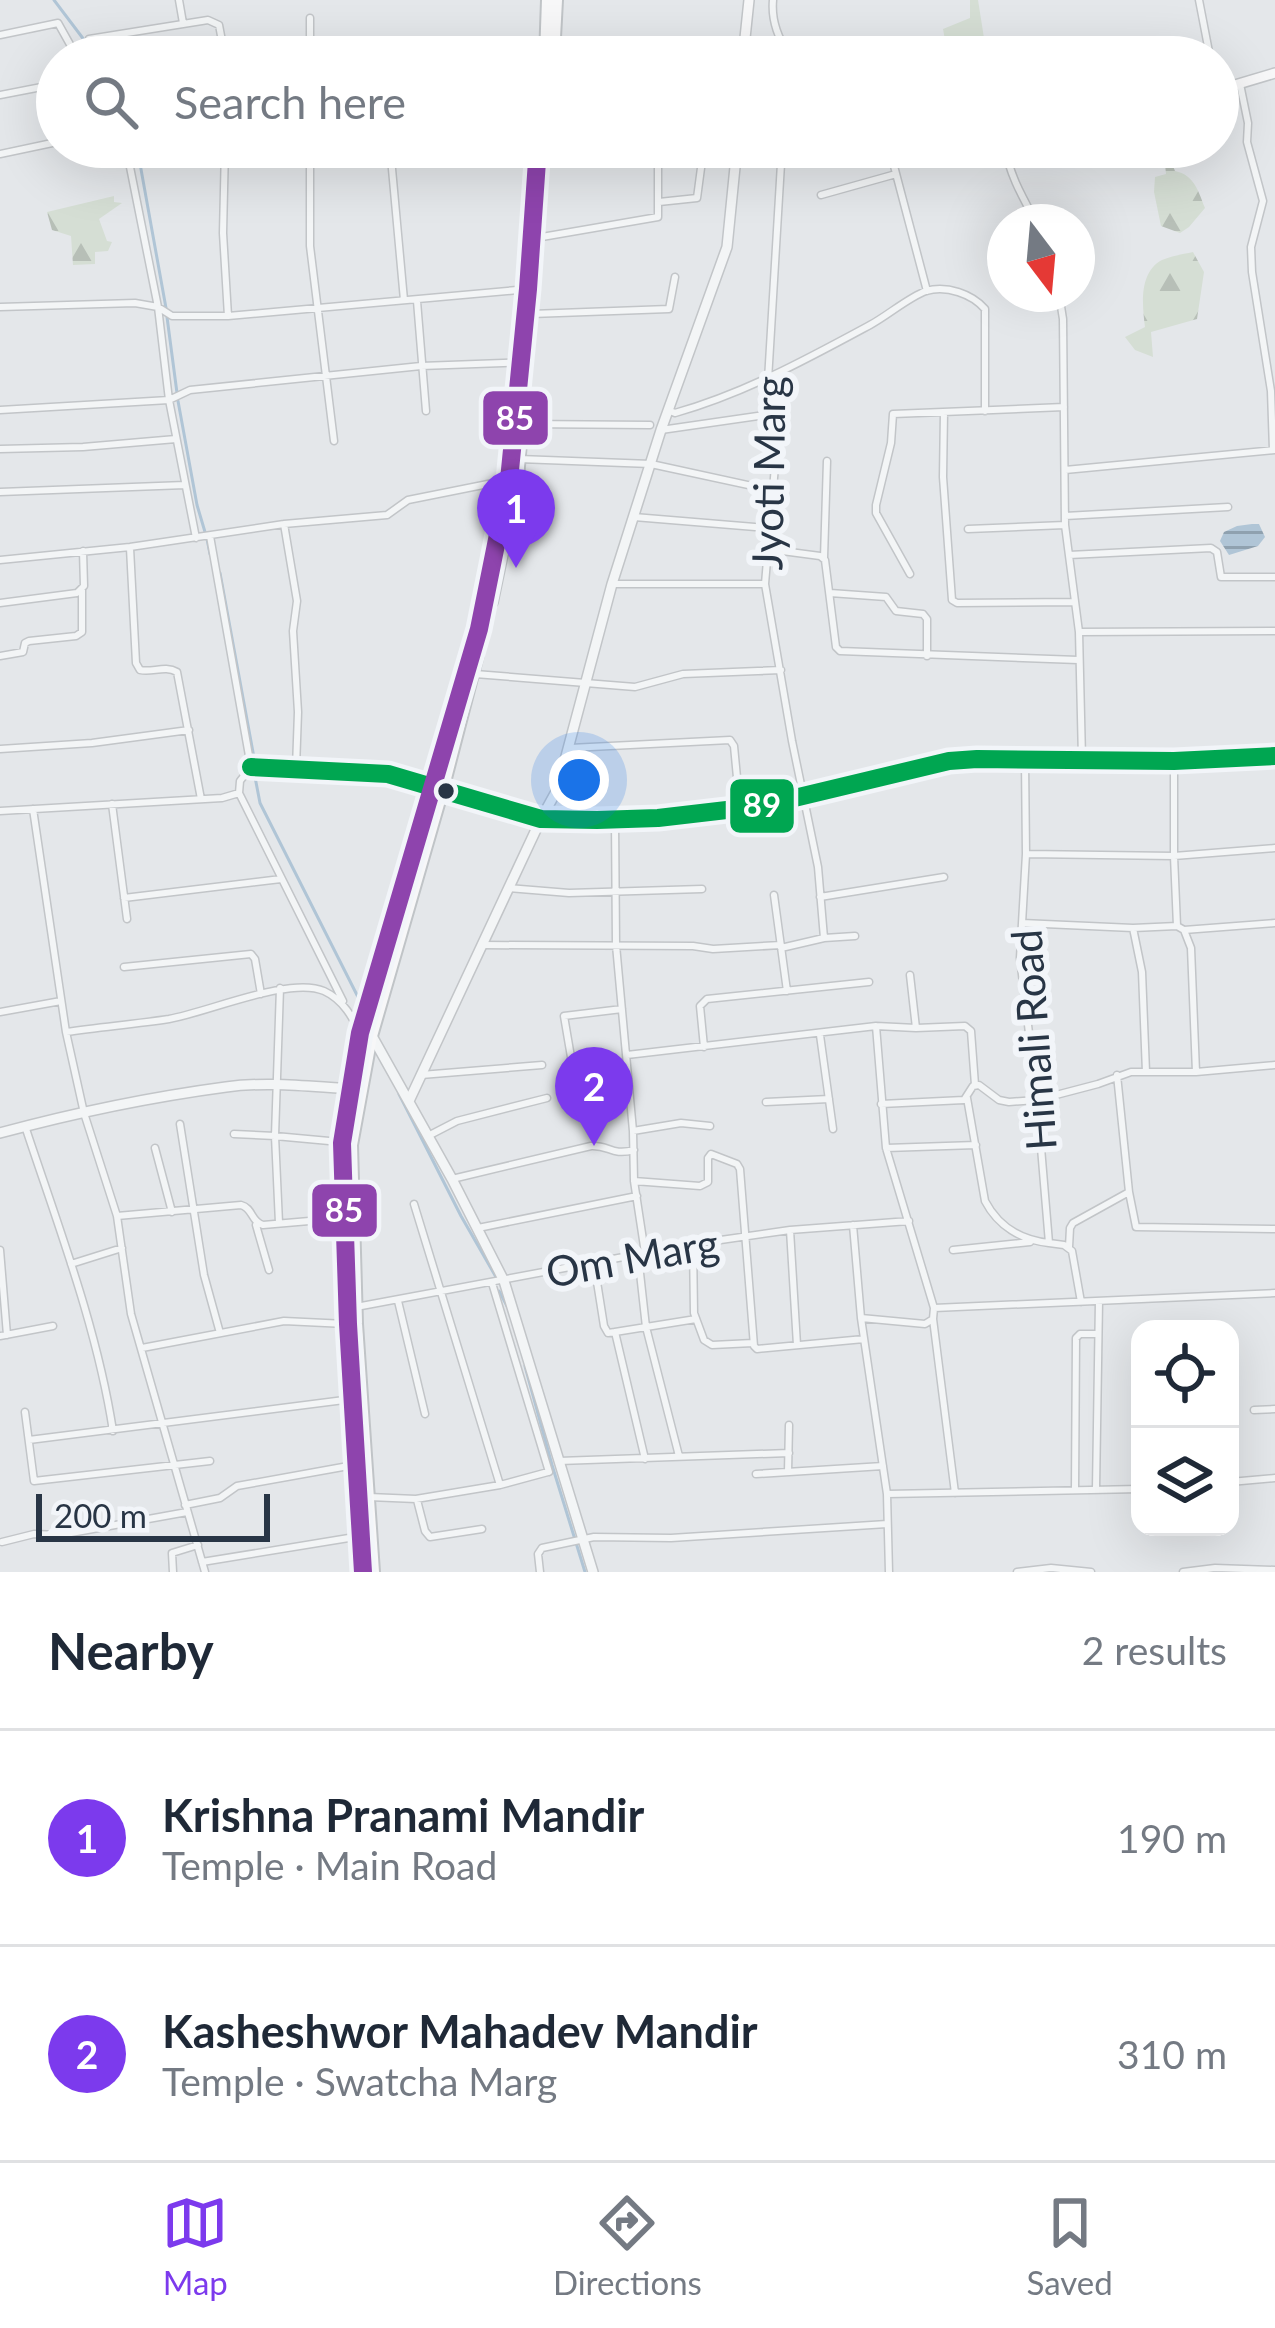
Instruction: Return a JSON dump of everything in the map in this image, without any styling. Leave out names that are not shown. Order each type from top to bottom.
[{"type":"main road","points":[[547,0],[549,36]]},
{"type":"main road","points":[[552,36],[557,0]]},
{"type":"main road","points":[[745,36],[749,0]]},
{"type":"main road","points":[[1240,84],[1275,73]]},
{"type":"main road","points":[[363,1572],[349,1218],[357,1090],[366,1035],[501,566],[525,362],[540,168]]},
{"type":"main road","points":[[438,788],[519,459],[541,168]]},
{"type":"main road","points":[[352,1324],[356,1307],[342,1143],[370,1051],[366,1035]]},
{"type":"main road","points":[[357,1399],[374,1572]]},
{"type":"street","points":[[178,0],[183,23]]},
{"type":"street","points":[[773,0],[777,36]]},
{"type":"street","points":[[1199,0],[1206,36]]},
{"type":"street","points":[[310,18],[310,36]]},
{"type":"street","points":[[107,36],[208,20],[219,25],[221,36]]},
{"type":"street","points":[[0,35],[58,22],[66,36]]},
{"type":"street","points":[[1064,470],[1274,450],[1271,391],[1252,272],[1251,247],[1263,201],[1247,142],[1240,84]]},
{"type":"street","points":[[0,95],[36,88]]},
{"type":"street","points":[[0,154],[36,146]]},
{"type":"street","points":[[130,168],[196,538]]},
{"type":"street","points":[[225,168],[228,316]]},
{"type":"street","points":[[310,168],[310,246],[334,441]]},
{"type":"street","points":[[393,168],[404,300]]},
{"type":"street","points":[[536,238],[654,220],[659,214],[658,168]]},
{"type":"street","points":[[659,202],[698,198],[702,168]]},
{"type":"street","points":[[409,1101],[557,790],[612,584],[651,464],[656,427],[668,411],[727,247],[734,168]]},
{"type":"street","name":"Jyoti Marg","points":[[781,168],[768,380],[776,442],[765,584],[805,796],[824,938]]},
{"type":"street","points":[[894,168],[927,291]]},
{"type":"street","points":[[1011,168],[1027,204]]},
{"type":"street","points":[[821,195],[896,174]]},
{"type":"street","points":[[531,314],[669,309],[675,277]]},
{"type":"street","points":[[0,307],[135,303],[158,307],[172,316],[228,316],[531,288]]},
{"type":"street","points":[[668,411],[711,403],[768,380],[927,291],[955,290],[986,309],[985,411]]},
{"type":"street","points":[[416,299],[426,410]]},
{"type":"street","points":[[1062,312],[1065,520],[1079,632],[1082,759]]},
{"type":"street","points":[[0,410],[169,400],[190,390],[422,366],[525,362]]},
{"type":"street","points":[[910,574],[876,514],[892,416],[898,411],[1064,407]]},
{"type":"street","points":[[944,412],[943,477],[952,600],[1075,602]]},
{"type":"street","points":[[523,424],[656,427],[772,414]]},
{"type":"street","points":[[0,449],[176,439]]},
{"type":"street","points":[[519,459],[651,464],[772,490]]},
{"type":"street","points":[[827,461],[824,558],[838,650],[1079,660]]},
{"type":"street","points":[[0,560],[387,515],[408,500],[513,479]]},
{"type":"street","points":[[0,492],[185,485]]},
{"type":"street","points":[[968,529],[1228,507]]},
{"type":"street","points":[[634,517],[769,529]]},
{"type":"street","points":[[284,524],[297,601],[292,659],[298,712],[296,768]]},
{"type":"street","points":[[211,536],[251,766],[240,781],[239,793],[343,1001],[409,1101],[478,1228],[593,1572]]},
{"type":"street","points":[[130,547],[136,663],[140,670],[177,672],[201,799]]},
{"type":"street","points":[[1069,556],[1210,548],[1217,552],[1221,578],[1275,578]]},
{"type":"street","points":[[767,550],[824,558]]},
{"type":"street","points":[[0,656],[23,652],[29,641],[82,632],[83,551]]},
{"type":"street","points":[[612,584],[765,584]]},
{"type":"street","points":[[0,603],[82,590]]},
{"type":"street","points":[[830,593],[886,597],[896,611],[923,614],[927,656]]},
{"type":"street","points":[[1079,632],[1275,631]]},
{"type":"street","points":[[473,674],[635,687],[683,674],[781,670]]},
{"type":"street","points":[[0,748],[92,743],[189,730]]},
{"type":"street","points":[[570,748],[730,740],[740,808]]},
{"type":"street","points":[[251,766],[388,774],[541,819],[614,819],[740,808],[949,761],[1275,756]]},
{"type":"street","name":"Himali Road","points":[[1025,760],[1022,987],[1049,1244]]},
{"type":"street","points":[[1174,761],[1174,856],[1180,928],[1191,948],[1196,1072]]},
{"type":"street","points":[[0,811],[222,798],[239,793]]},
{"type":"street","points":[[112,804],[127,919]]},
{"type":"street","points":[[34,809],[67,1032],[84,1113],[117,1216],[131,1314],[205,1572]]},
{"type":"street","points":[[614,819],[616,945],[646,1327],[679,1457]]},
{"type":"street","points":[[1026,854],[1174,856],[1275,848]]},
{"type":"street","points":[[820,897],[944,877]]},
{"type":"street","points":[[124,898],[282,879]]},
{"type":"street","points":[[508,888],[568,893],[702,889]]},
{"type":"street","points":[[775,895],[787,991]]},
{"type":"street","points":[[1022,923],[1132,928],[1275,923]]},
{"type":"street","points":[[1132,928],[1142,972],[1146,1072]]},
{"type":"street","points":[[482,945],[713,949],[855,936]]},
{"type":"street","points":[[124,967],[251,954],[261,994]]},
{"type":"street","points":[[910,975],[916,1028]]},
{"type":"street","points":[[704,1047],[700,1006],[704,1000],[869,982]]},
{"type":"street","points":[[67,1032],[172,1018],[280,988],[321,990],[343,1001]]},
{"type":"street","points":[[278,1223],[275,1136],[280,988]]},
{"type":"street","points":[[0,1012],[62,1000]]},
{"type":"street","points":[[578,1098],[564,1016],[622,1009]]},
{"type":"street","points":[[627,1055],[876,1026],[965,1026],[970,1031],[976,1085],[967,1098],[985,1201],[1011,1232],[1033,1242]]},
{"type":"street","points":[[876,1026],[886,1148],[934,1308],[955,1493]]},
{"type":"street","points":[[820,1035],[833,1129]]},
{"type":"street","points":[[421,1076],[542,1065]]},
{"type":"street","points":[[976,1085],[1005,1102],[1037,1100],[1117,1076],[1275,1065]]},
{"type":"street","points":[[1117,1076],[1138,1228],[1275,1229]]},
{"type":"street","points":[[0,1133],[229,1087],[276,1084],[357,1090]]},
{"type":"street","points":[[428,1136],[457,1121],[547,1098]]},
{"type":"street","points":[[881,1104],[967,1098]]},
{"type":"street","points":[[766,1102],[829,1099]]},
{"type":"street","points":[[633,1131],[681,1123],[710,1126]]},
{"type":"street","points":[[180,1124],[204,1275],[220,1333]]},
{"type":"street","points":[[25,1126],[71,1264],[112,1431]]},
{"type":"street","points":[[235,1134],[342,1143]]},
{"type":"street","points":[[886,1148],[976,1145]]},
{"type":"street","points":[[452,1179],[591,1146],[618,1153],[634,1150]]},
{"type":"street","points":[[155,1148],[172,1212]]},
{"type":"street","points":[[634,1181],[706,1185],[711,1154],[737,1164],[753,1343],[758,1348],[864,1340]]},
{"type":"street","points":[[1081,1302],[1069,1247],[1070,1228],[1073,1222],[1130,1192]]},
{"type":"street","points":[[478,1228],[637,1196]]},
{"type":"street","points":[[414,1204],[500,1484]]},
{"type":"street","points":[[117,1216],[241,1205],[249,1209],[255,1222],[269,1270]]},
{"type":"street","points":[[255,1222],[349,1218]]},
{"type":"street","name":"Om Marg","points":[[356,1307],[692,1244],[909,1221]]},
{"type":"street","points":[[854,1226],[861,1318],[887,1494],[889,1572]]},
{"type":"street","points":[[790,1230],[797,1345]]},
{"type":"street","points":[[953,1250],[1033,1242],[1069,1247]]},
{"type":"street","points":[[692,1244],[696,1319],[707,1344],[753,1343]]},
{"type":"street","points":[[71,1264],[122,1248]]},
{"type":"street","points":[[0,1250],[4,1335],[53,1326]]},
{"type":"street","points":[[594,1263],[608,1333],[696,1319]]},
{"type":"street","points":[[934,1308],[1275,1293]]},
{"type":"street","points":[[398,1301],[425,1414]]},
{"type":"street","points":[[1096,1489],[1099,1301]]},
{"type":"street","points":[[861,1318],[925,1324],[934,1319]]},
{"type":"street","points":[[142,1348],[284,1321],[352,1324]]},
{"type":"street","points":[[615,1333],[645,1459]]},
{"type":"street","points":[[1076,1490],[1076,1338],[1098,1334]]},
{"type":"street","points":[[28,1440],[357,1399]]},
{"type":"street","points":[[1254,1410],[1275,1409]]},
{"type":"street","points":[[25,1412],[34,1481],[210,1461]]},
{"type":"street","points":[[788,1472],[789,1425]]},
{"type":"street","points":[[369,1497],[416,1499],[556,1468],[789,1453]]},
{"type":"street","points":[[2,1542],[186,1509],[224,1497],[237,1486],[358,1464]]},
{"type":"street","points":[[755,1474],[883,1466]]},
{"type":"street","points":[[1239,1481],[1275,1478]]},
{"type":"street","points":[[887,1494],[1131,1489]]},
{"type":"street","points":[[416,1499],[430,1537],[482,1529]]},
{"type":"street","points":[[541,1572],[538,1553],[542,1548],[582,1538],[671,1538],[887,1524]]},
{"type":"street","points":[[202,1562],[361,1536]]},
{"type":"street","points":[[173,1572],[172,1553],[198,1545]]},
{"type":"street","points":[[1017,1572],[1051,1568],[1090,1572]]},
{"type":"street","points":[[1183,1572],[1275,1570]]},
{"type":"green space","points":[[970,0],[978,0],[984,36],[944,36],[943,29],[970,18]]},
{"type":"green space","points":[[1165,168],[1174,168],[1187,176],[1205,208],[1180,233],[1161,226],[1155,177],[1166,174]]},
{"type":"green space","points":[[114,196],[114,202],[122,203],[99,219],[107,241],[112,242],[108,251],[95,252],[95,264],[73,265],[71,236],[52,230],[47,212]]},
{"type":"green space","points":[[1193,252],[1204,272],[1197,319],[1151,332],[1153,357],[1135,350],[1125,337],[1145,327],[1143,299],[1149,272],[1162,260]]},
{"type":"water","points":[[1259,524],[1265,537],[1258,546],[1229,555],[1220,541],[1224,532]]},
{"type":"waterway","points":[[54,0],[81,36]]},
{"type":"waterway","points":[[141,168],[166,308]]},
{"type":"waterway","points":[[167,317],[177,393]]},
{"type":"waterway","points":[[178,401],[205,532]]},
{"type":"waterway","points":[[207,539],[210,554]]},
{"type":"waterway","points":[[220,573],[255,763]]},
{"type":"waterway","points":[[255,777],[260,803],[360,1001],[361,1016]]},
{"type":"waterway","points":[[399,1094],[496,1277]]},
{"type":"waterway","points":[[499,1291],[507,1306]]},
{"type":"waterway","points":[[525,1366],[585,1572]]},
{"type":"transit line","name":"85","points":[[363,1572],[342,1143],[360,1033],[479,629],[509,480],[537,168]]},
{"type":"transit line","name":"89","points":[[251,767],[388,774],[541,819],[597,820],[761,806],[949,761],[1275,756]]},
{"type":"place","name":"Krishna Pranami Mandir","points":[[516,568]]},
{"type":"place","name":"Kasheshwor Mahadev Mandir","points":[[594,1146]]}]
